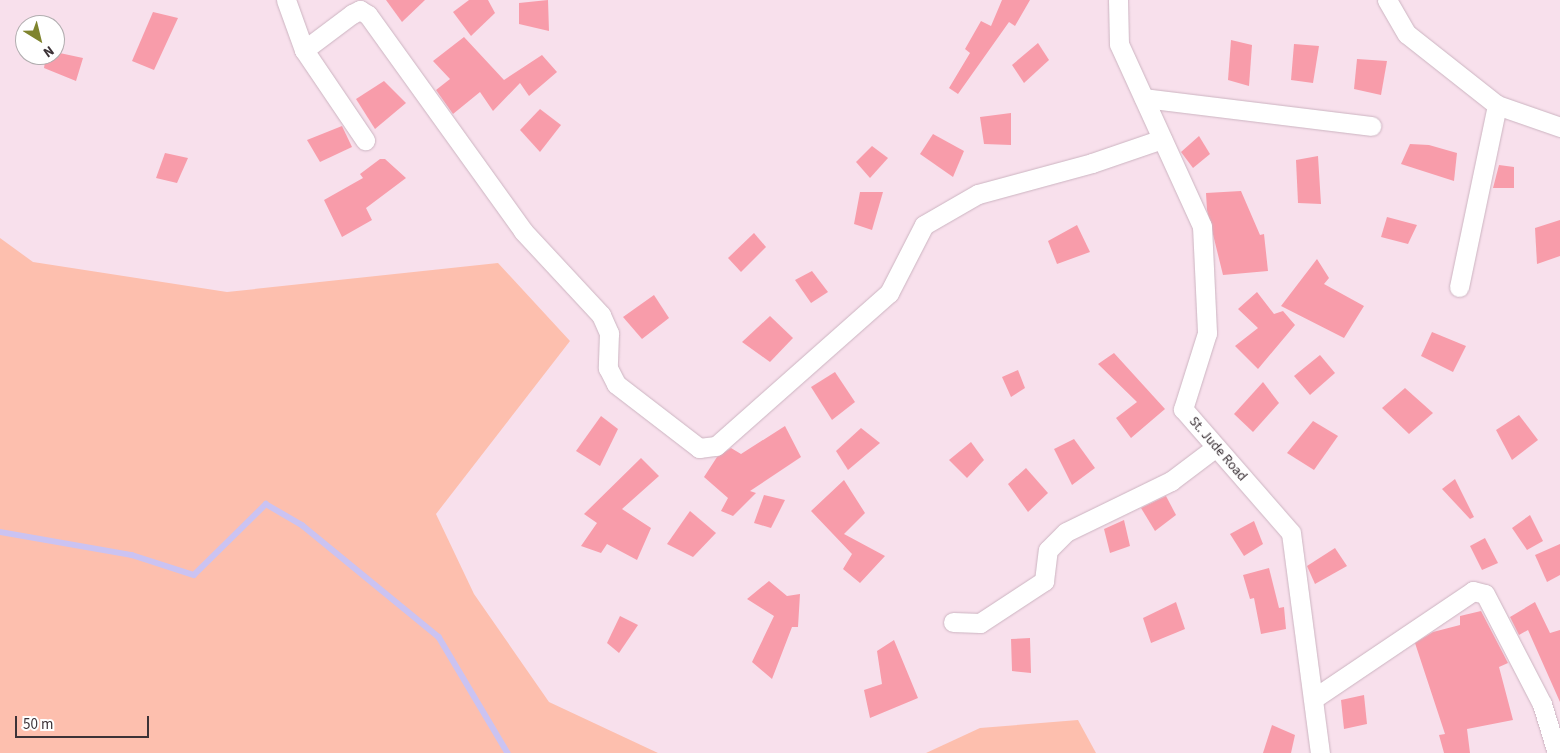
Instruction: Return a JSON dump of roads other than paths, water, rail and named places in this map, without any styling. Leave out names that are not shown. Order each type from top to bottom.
[{"type":"street","points":[[286,0],[304,50],[365,140]]},
{"type":"street","name":"St. Jude Road","points":[[1118,0],[1119,44],[1202,226],[1207,333],[1183,409],[1291,533],[1320,753]]},
{"type":"street","points":[[1387,0],[1407,34],[1497,105],[1560,127]]},
{"type":"street","points":[[304,50],[352,14],[360,10],[368,15],[523,231],[601,315],[609,333],[608,368],[616,384],[699,448],[716,446],[888,293],[924,225],[978,194],[1092,163],[1162,139]]},
{"type":"street","points":[[1144,98],[1371,126]]},
{"type":"street","points":[[1459,287],[1497,105]]},
{"type":"street","points":[[952,622],[980,623],[1044,581],[1048,550],[1066,532],[1171,481],[1216,446]]},
{"type":"street","points":[[1313,698],[1472,591],[1485,594],[1542,704],[1557,753]]},
{"type":"waterway","points":[[0,532],[132,555],[194,575],[266,504],[302,525],[439,637],[508,753]]}]
